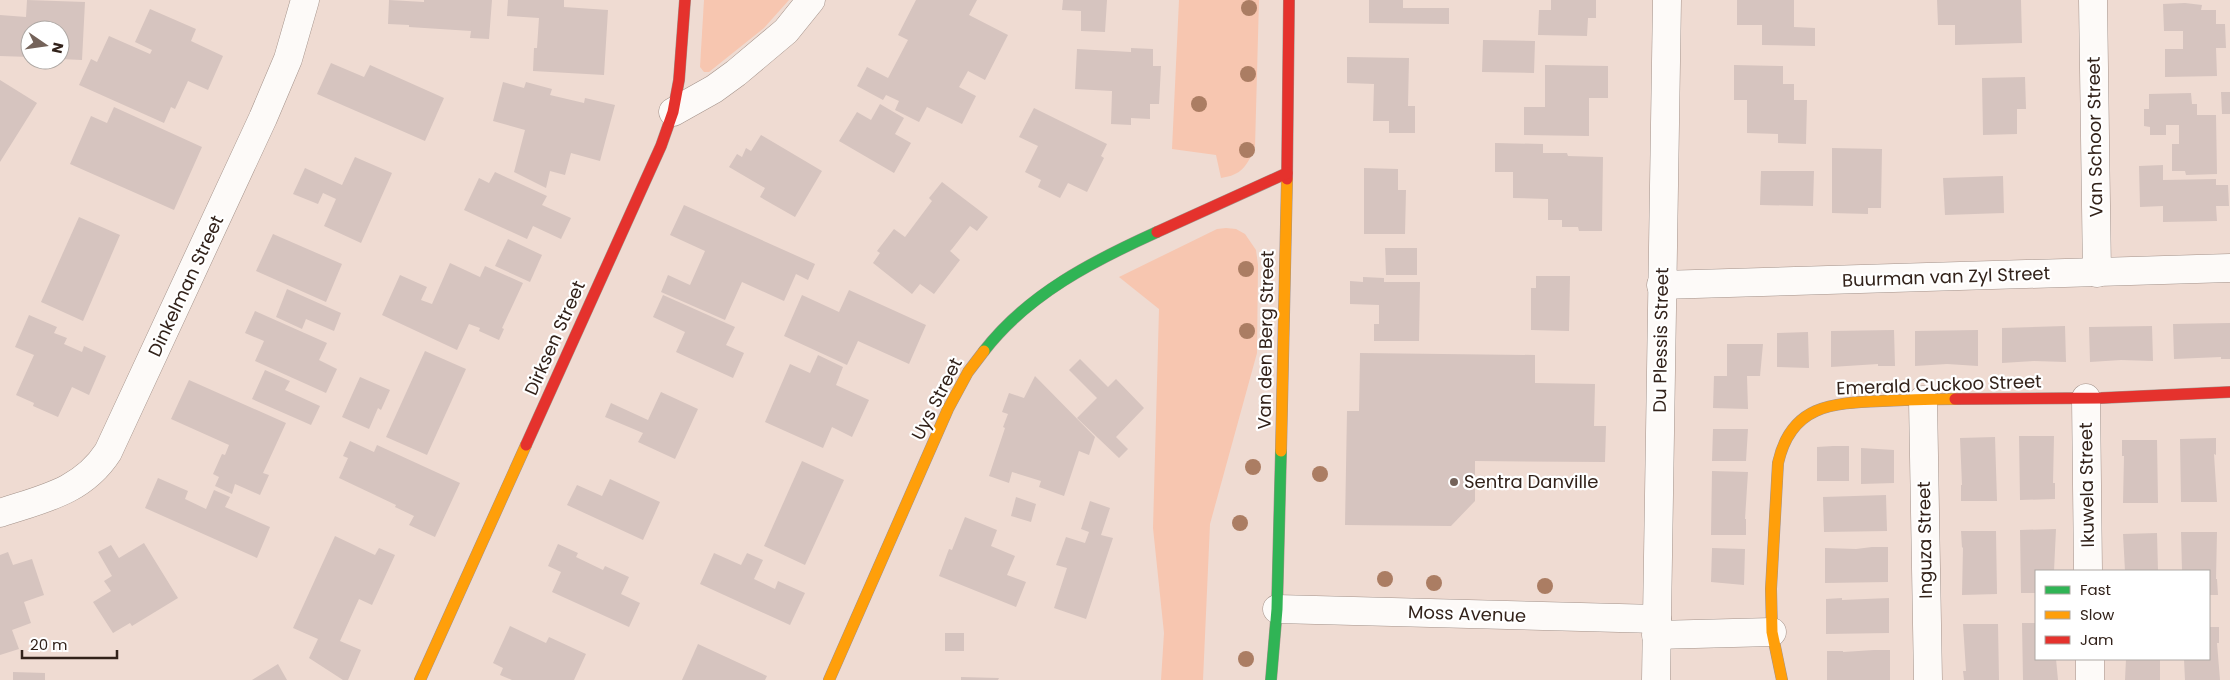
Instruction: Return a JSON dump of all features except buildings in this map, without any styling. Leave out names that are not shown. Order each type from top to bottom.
[{"type":"street","name":"Dinkelman Street","points":[[0,513],[59,494],[79,483],[100,465],[108,452],[263,118],[288,59],[305,0]]},
{"type":"street","name":"Dirksen Street","points":[[420,680],[661,146],[674,112],[679,80],[685,0]]},
{"type":"street","points":[[674,112],[714,89],[736,72],[786,31],[811,0]]},
{"type":"street","name":"Van den Berg Street","points":[[1271,680],[1277,609],[1287,173],[1288,0]]},
{"type":"street","name":"Du Plessis Street","points":[[1656,680],[1667,0]]},
{"type":"street","name":"Van Schoor Street","points":[[2093,0],[2097,273]]},
{"type":"street","name":"Uys Street","points":[[829,680],[948,409],[968,372],[996,336],[1040,296],[1078,271],[1127,246],[1287,173]]},
{"type":"street","name":"Buurman van Zyl Street","points":[[1661,285],[2230,268]]},
{"type":"street","name":"Emerald Cuckoo Street","points":[[1782,680],[1772,632],[1771,589],[1778,463],[1780,451],[1787,435],[1798,421],[1815,410],[1835,404],[1923,400],[2086,398],[2230,392]]},
{"type":"street","name":"Ikuwela Street","points":[[2086,398],[2088,570]]},
{"type":"street","name":"Inguza Street","points":[[1923,400],[1928,680]]},
{"type":"street","name":"Moss Avenue","points":[[1277,609],[1772,632]]},
{"type":"street","points":[[2090,660],[2090,680]]},
{"type":"shaded area","points":[[704,0],[789,0],[764,28],[709,72],[704,72],[700,67]]},
{"type":"shaded area","points":[[1179,0],[1259,0],[1255,147],[1243,168],[1228,177],[1221,178],[1216,155],[1172,149]]},
{"type":"shaded area","points":[[1217,229],[1236,229],[1245,234],[1256,250],[1258,265],[1257,353],[1210,524],[1203,680],[1161,680],[1164,633],[1153,528],[1159,309],[1119,277]]},
{"type":"traffic: fast","points":[[984,351],[1001,331],[1041,296],[1086,267],[1157,232]]},
{"type":"traffic: fast","points":[[1271,680],[1277,609],[1281,451]]},
{"type":"traffic: slow","points":[[1281,451],[1287,179]]},
{"type":"traffic: slow","points":[[829,680],[948,409],[968,372],[984,351]]},
{"type":"traffic: slow","points":[[1782,680],[1772,632],[1771,589],[1778,463],[1784,444],[1793,429],[1803,418],[1816,411],[1846,403],[1955,399]]},
{"type":"traffic: slow","points":[[420,680],[526,445]]},
{"type":"traffic: jam","points":[[526,445],[661,146],[673,112],[679,80],[685,0]]},
{"type":"traffic: jam","points":[[1287,179],[1289,0]]},
{"type":"traffic: jam","points":[[1157,232],[1287,173]]},
{"type":"traffic: jam","points":[[1955,399],[2101,398],[2230,392]]},
{"type":"place","name":"Sentra Danville","points":[[1454,482]]}]
